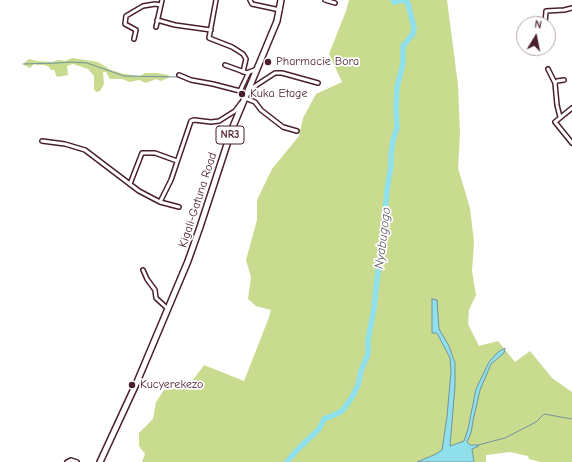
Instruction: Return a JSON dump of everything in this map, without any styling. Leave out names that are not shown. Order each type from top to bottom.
[{"type":"highway","name":"Kigali-Gatuna Road","points":[[102,462],[142,379],[177,293],[225,148],[274,28],[280,10],[281,0]]},
{"type":"highway","name":"Kigali-Gatuna Road","points":[[102,462],[184,271]]},
{"type":"street","points":[[156,27],[162,0]]},
{"type":"street","points":[[216,0],[210,38],[232,47],[245,57],[243,72]]},
{"type":"street","points":[[250,0],[252,4],[280,10]]},
{"type":"street","points":[[325,0],[335,3]]},
{"type":"street","points":[[134,38],[136,30],[125,24],[126,16],[142,6],[155,4],[161,6]]},
{"type":"street","points":[[546,16],[546,11],[572,8]]},
{"type":"street","points":[[157,20],[175,25],[211,30]]},
{"type":"street","points":[[225,65],[243,72],[249,72],[257,69]]},
{"type":"street","points":[[548,69],[555,83],[560,117]]},
{"type":"street","points":[[179,75],[191,80],[208,82],[240,91],[249,72]]},
{"type":"street","points":[[248,91],[275,73],[282,73],[318,83]]},
{"type":"street","points":[[555,83],[564,80]]},
{"type":"street","points":[[160,202],[171,180],[192,120],[211,122],[219,121],[235,110],[245,97],[255,102],[261,110],[283,127],[297,131]]},
{"type":"street","points":[[572,108],[555,122],[572,143]]},
{"type":"street","points":[[42,141],[65,144],[85,150],[147,196],[160,202],[179,207]]},
{"type":"street","points":[[130,184],[142,154],[155,153],[177,161]]},
{"type":"street","points":[[143,270],[146,280],[154,290],[156,298],[168,309]]},
{"type":"street","points":[[67,462],[71,460],[77,462]]},
{"type":"green space","points":[[349,0],[447,0],[458,85],[460,134],[458,168],[470,208],[474,242],[472,271],[476,295],[469,310],[468,324],[479,346],[498,341],[515,362],[530,351],[552,378],[572,392],[572,462],[540,462],[529,459],[528,456],[510,452],[486,455],[486,462],[142,462],[145,454],[139,446],[139,433],[153,419],[156,402],[164,390],[181,388],[193,380],[204,365],[244,381],[271,310],[256,306],[248,299],[251,277],[246,260],[257,220],[257,200],[272,169],[299,136],[303,118],[316,94],[342,82],[329,54]]},
{"type":"green space","points":[[72,58],[98,62],[111,70],[124,74],[140,76],[145,73],[156,73],[168,75],[170,77],[161,81],[156,79],[146,83],[139,80],[130,82],[122,79],[110,79],[106,72],[103,72],[104,84],[100,91],[97,92],[94,90],[94,76],[88,69],[73,64],[67,66],[68,75],[57,77],[54,70],[51,70],[45,65],[34,64],[30,68],[24,65],[24,63],[29,59],[52,62],[58,60],[65,61]]},
{"type":"water","points":[[432,299],[437,300],[439,329],[449,346],[455,363],[455,386],[450,446],[464,441],[476,389],[489,362],[498,352],[505,348],[504,353],[491,364],[480,390],[471,433],[467,442],[470,445],[479,446],[472,449],[474,462],[417,462],[442,450],[447,417],[451,371],[450,358],[437,333],[432,333]]},
{"type":"waterway","name":"Nyabugogo","points":[[287,462],[319,429],[324,419],[342,411],[351,399],[358,385],[361,371],[368,354],[368,340],[382,250],[391,154],[397,128],[397,88],[403,63],[403,46],[413,34],[414,28],[408,3],[403,0],[394,2],[393,0]]},
{"type":"waterway","points":[[23,64],[71,62],[87,63],[124,76],[177,77]]},
{"type":"waterway","points":[[478,445],[505,438],[536,422],[544,414],[572,419]]},
{"type":"place","name":"Pharmacie Bora","points":[[268,62]]},
{"type":"place","name":"Kuka Etage","points":[[242,94]]},
{"type":"place","name":"Kucyerekezo","points":[[132,385]]}]
